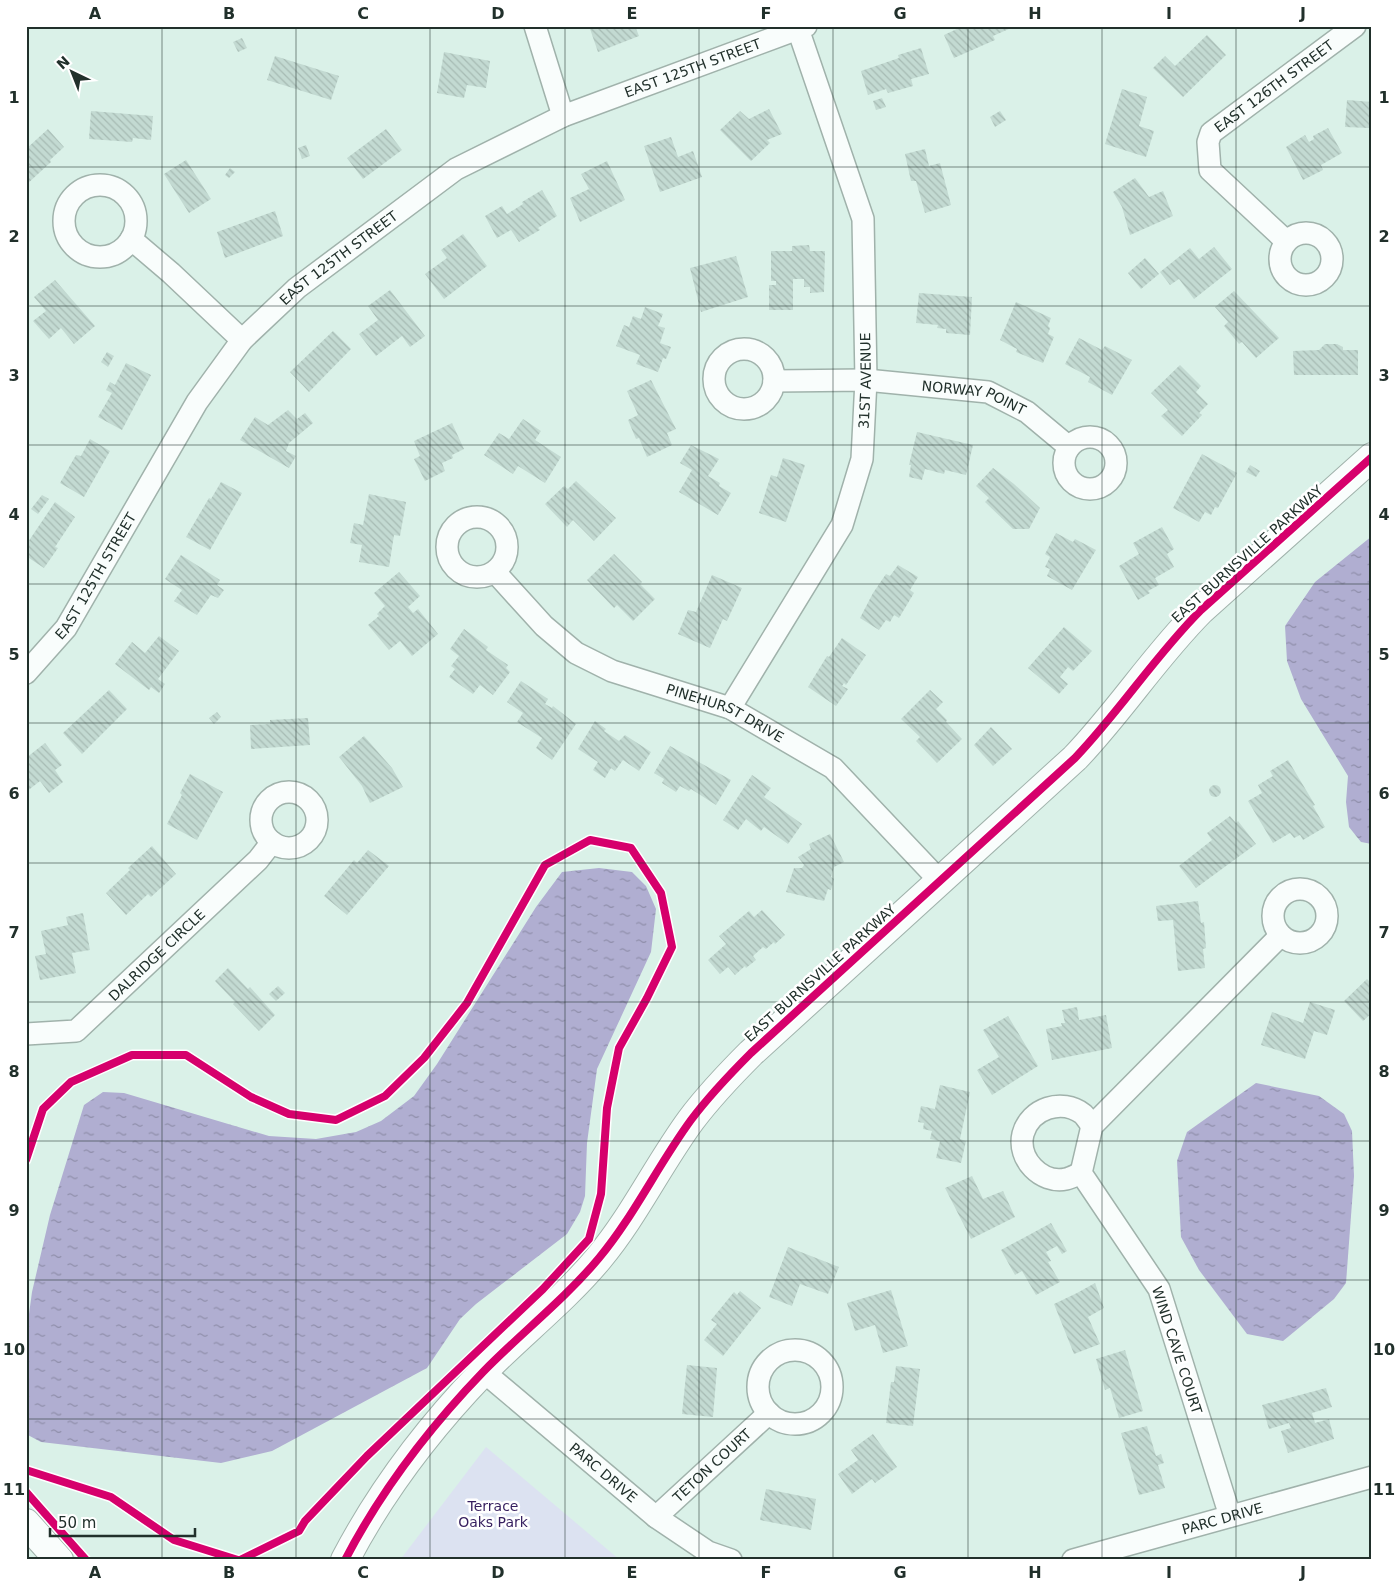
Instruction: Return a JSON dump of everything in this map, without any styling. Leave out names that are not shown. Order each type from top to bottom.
[{"type":"street","points":[[535,26],[564,116]]},
{"type":"street","name":"EAST 126TH STREET","points":[[1286,242],[1210,170],[1208,142],[1211,133],[1354,26]]},
{"type":"street","name":"EAST 125TH STREET","points":[[26,673],[66,628],[197,402],[242,340],[297,288],[456,168],[564,116],[802,28]]},
{"type":"street","name":"31ST AVENUE","points":[[730,708],[842,525],[862,459],[866,380],[863,219],[802,28]]},
{"type":"street","points":[[131,239],[171,273],[242,340]]},
{"type":"street","name":"NORWAY POINT","points":[[774,381],[866,380],[988,392],[1027,412],[1069,446]]},
{"type":"street","name":"EAST BURNSVILLE PARKWAY","points":[[345,1560],[375,1508],[402,1467],[428,1433],[484,1372],[574,1288],[600,1257],[621,1230],[690,1120],[723,1081],[751,1052],[1075,758],[1121,706],[1176,635],[1201,610],[1372,457]]},
{"type":"street","name":"PINEHURST DRIVE","points":[[495,572],[544,626],[576,653],[612,671],[730,708],[833,768],[940,881]]},
{"type":"street","name":"DALRIDGE CIRCLE","points":[[26,1034],[76,1031],[258,860],[272,842]]},
{"type":"street","points":[[1092,1126],[1083,1114],[1070,1107],[1055,1106],[1041,1110],[1030,1120],[1023,1134],[1023,1148],[1028,1163],[1038,1173],[1052,1179],[1067,1179],[1081,1173],[1092,1126],[1280,936]]},
{"type":"street","name":"WIND CAVE COURT","points":[[1081,1173],[1159,1288],[1230,1516]]},
{"type":"street","name":"PARC DRIVE","points":[[484,1372],[656,1517],[708,1552],[731,1560]]},
{"type":"street","name":"TETON COURT","points":[[656,1517],[768,1413]]},
{"type":"street","name":"PARC DRIVE","points":[[1073,1560],[1372,1477]]},
{"type":"street","points":[[26,1523],[60,1560]]},
{"type":"green space","name":"Terrace Oaks Park","points":[[486,1447],[620,1560],[400,1560]]},
{"type":"water","points":[[1372,536],[1372,844],[1361,842],[1349,827],[1346,802],[1348,776],[1301,699],[1287,661],[1285,626],[1315,582]]},
{"type":"water","points":[[599,868],[632,872],[646,886],[656,909],[651,952],[597,1069],[587,1143],[585,1196],[580,1212],[567,1234],[476,1304],[460,1319],[427,1368],[272,1451],[221,1463],[41,1442],[26,1434],[26,1336],[32,1292],[50,1215],[84,1105],[103,1092],[124,1093],[269,1136],[316,1139],[356,1132],[381,1121],[414,1096],[437,1064],[536,907],[562,872]]},
{"type":"water","points":[[1256,1083],[1319,1096],[1344,1114],[1352,1131],[1354,1176],[1346,1283],[1334,1299],[1283,1341],[1247,1334],[1199,1270],[1181,1237],[1177,1161],[1187,1132]]},
{"type":"building","points":[[589,26],[635,26],[639,36],[598,52]]},
{"type":"building","points":[[959,26],[1010,26],[1011,28],[993,36],[995,40],[954,58],[944,35],[959,28]]},
{"type":"building","points":[[1207,35],[1226,55],[1183,97],[1153,68],[1165,56],[1175,66]]},
{"type":"building","points":[[242,38],[247,48],[238,52],[233,42]]},
{"type":"building","points":[[921,48],[929,74],[911,79],[913,86],[888,93],[886,89],[868,95],[861,71],[899,58],[898,55]]},
{"type":"building","points":[[444,52],[490,61],[486,88],[467,85],[464,98],[437,93]]},
{"type":"building","points":[[275,56],[339,76],[331,100],[267,80]]},
{"type":"building","points":[[1122,89],[1147,97],[1139,126],[1154,131],[1146,157],[1105,144]]},
{"type":"building","points":[[882,98],[886,107],[876,110],[873,101]]},
{"type":"building","points":[[1347,100],[1372,102],[1372,133],[1369,132],[1369,128],[1345,127]]},
{"type":"building","points":[[769,109],[782,134],[767,140],[770,143],[751,161],[720,130],[740,111],[749,119]]},
{"type":"building","points":[[91,111],[153,116],[151,140],[133,138],[132,142],[89,139]]},
{"type":"building","points":[[1000,111],[1006,120],[995,127],[990,117]]},
{"type":"building","points":[[1328,128],[1342,153],[1321,165],[1323,170],[1303,180],[1286,147],[1305,135],[1309,142],[1314,139],[1313,136]]},
{"type":"building","points":[[48,129],[64,147],[26,185],[26,149]]},
{"type":"building","points":[[386,129],[402,150],[363,179],[347,158]]},
{"type":"building","points":[[671,137],[678,157],[693,151],[702,177],[660,192],[644,146]]},
{"type":"building","points":[[306,145],[310,156],[302,159],[298,148]]},
{"type":"building","points":[[925,149],[929,166],[940,163],[951,205],[925,213],[916,181],[911,181],[905,154]]},
{"type":"building","points":[[186,160],[211,199],[189,213],[164,174]]},
{"type":"building","points":[[607,161],[625,200],[580,222],[570,198],[589,189],[581,174]]},
{"type":"building","points":[[230,168],[235,172],[229,178],[225,175]]},
{"type":"building","points":[[1135,178],[1149,197],[1163,191],[1173,216],[1130,235],[1122,207],[1113,192]]},
{"type":"building","points":[[542,190],[557,216],[538,228],[540,230],[519,242],[511,230],[497,238],[485,216],[502,206],[507,214]]},
{"type":"building","points":[[275,211],[283,236],[225,258],[217,232]]},
{"type":"building","points":[[463,234],[487,266],[444,299],[425,274],[447,258],[441,250]]},
{"type":"building","points":[[809,245],[810,251],[825,251],[824,292],[810,293],[810,287],[804,287],[804,279],[793,279],[793,310],[769,310],[769,285],[776,285],[776,281],[771,281],[771,251],[792,251],[792,246]]},
{"type":"building","points":[[1214,247],[1232,269],[1194,299],[1179,279],[1170,285],[1160,272],[1190,248],[1199,259]]},
{"type":"building","points":[[736,256],[748,297],[701,312],[690,268]]},
{"type":"building","points":[[1145,258],[1159,274],[1141,289],[1128,273]]},
{"type":"building","points":[[55,280],[95,326],[74,344],[61,328],[49,339],[33,321],[46,311],[34,297]]},
{"type":"building","points":[[390,290],[425,336],[410,347],[402,336],[376,356],[359,334],[378,320],[368,306]]},
{"type":"building","points":[[1234,291],[1279,338],[1256,358],[1242,342],[1239,344],[1224,326],[1228,322],[1215,307]]},
{"type":"building","points":[[919,293],[972,297],[970,335],[946,333],[946,329],[937,328],[938,325],[916,323]]},
{"type":"building","points":[[1016,302],[1051,318],[1048,334],[1054,337],[1043,363],[1016,352],[1017,349],[1000,340]]},
{"type":"building","points":[[645,307],[663,314],[658,326],[665,328],[660,343],[671,347],[666,359],[663,358],[658,372],[636,364],[640,355],[616,346],[624,325],[629,327],[633,316],[641,319]]},
{"type":"building","points":[[333,331],[351,349],[309,392],[290,372]]},
{"type":"building","points":[[1079,338],[1102,350],[1105,346],[1132,360],[1112,395],[1088,382],[1090,377],[1065,364]]},
{"type":"building","points":[[1325,344],[1337,344],[1343,347],[1343,350],[1358,350],[1358,375],[1294,375],[1293,351],[1319,350]]},
{"type":"building","points":[[107,352],[114,356],[108,367],[101,362]]},
{"type":"building","points":[[126,363],[151,375],[122,430],[98,417],[112,393],[106,390],[110,382],[115,385]]},
{"type":"building","points":[[1180,365],[1201,386],[1196,392],[1208,404],[1199,413],[1202,415],[1182,436],[1161,416],[1168,410],[1151,393]]},
{"type":"building","points":[[651,380],[676,429],[667,433],[672,445],[647,457],[639,438],[636,439],[628,420],[638,415],[627,391]]},
{"type":"building","points":[[288,410],[297,419],[305,413],[313,423],[289,443],[286,451],[296,456],[289,468],[240,440],[255,417],[268,425]]},
{"type":"building","points":[[523,419],[541,431],[535,440],[561,457],[545,483],[518,466],[513,474],[484,455],[499,433],[509,439]]},
{"type":"building","points":[[452,423],[464,449],[452,455],[453,458],[442,463],[445,471],[425,481],[414,459],[420,456],[414,441]]},
{"type":"building","points":[[917,432],[973,445],[966,475],[945,470],[944,474],[925,469],[922,480],[909,477],[911,465],[909,465]]},
{"type":"building","points":[[90,439],[110,451],[84,497],[60,483],[76,455],[81,456]]},
{"type":"building","points":[[691,445],[719,459],[708,476],[720,483],[719,486],[731,493],[718,515],[679,492],[692,470],[680,463]]},
{"type":"building","points":[[1202,454],[1237,473],[1218,508],[1215,507],[1211,515],[1205,512],[1199,522],[1173,508]]},
{"type":"building","points":[[783,458],[805,465],[786,522],[759,513],[771,475],[777,477]]},
{"type":"building","points":[[1250,465],[1260,471],[1256,477],[1246,472]]},
{"type":"building","points":[[993,468],[1040,508],[1029,529],[1013,529],[985,502],[989,498],[976,486]]},
{"type":"building","points":[[576,481],[616,518],[594,541],[573,520],[567,527],[545,504],[564,486],[568,489]]},
{"type":"building","points":[[221,482],[242,493],[210,550],[186,537],[209,498],[211,499]]},
{"type":"building","points":[[369,494],[406,502],[400,536],[394,535],[389,567],[359,562],[362,545],[350,543],[354,523],[363,525]]},
{"type":"building","points":[[42,495],[49,499],[38,514],[31,509]]},
{"type":"building","points":[[55,502],[75,517],[55,547],[58,548],[44,568],[26,556],[26,545]]},
{"type":"building","points":[[1162,527],[1174,549],[1167,554],[1174,567],[1155,578],[1159,585],[1148,591],[1150,593],[1138,600],[1119,566],[1139,554],[1133,543]]},
{"type":"building","points":[[1056,533],[1073,542],[1075,539],[1096,550],[1072,590],[1047,576],[1050,569],[1045,567],[1050,557],[1045,554]]},
{"type":"building","points":[[614,554],[642,582],[640,584],[655,599],[633,621],[617,605],[614,608],[587,580]]},
{"type":"building","points":[[181,555],[220,580],[217,585],[224,590],[218,598],[211,595],[197,615],[174,601],[182,590],[165,579]]},
{"type":"building","points":[[898,565],[918,577],[910,590],[914,593],[899,618],[894,615],[890,622],[886,620],[879,630],[860,618],[873,593],[886,574],[890,576]]},
{"type":"building","points":[[399,572],[420,596],[408,607],[413,613],[418,609],[438,634],[412,656],[400,641],[389,650],[368,625],[379,616],[377,614],[385,606],[374,593]]},
{"type":"building","points":[[712,575],[742,588],[727,621],[723,619],[710,648],[678,634],[688,610],[696,612]]},
{"type":"building","points":[[1064,627],[1092,651],[1073,671],[1068,667],[1060,677],[1068,684],[1059,694],[1028,668]]},
{"type":"building","points":[[464,629],[488,647],[486,650],[508,665],[506,668],[510,672],[493,695],[480,685],[473,694],[449,677],[455,669],[451,666],[459,656],[450,649]]},
{"type":"building","points":[[159,636],[179,651],[158,679],[165,684],[159,693],[151,687],[149,690],[115,664],[132,642],[145,653]]},
{"type":"building","points":[[842,638],[866,655],[846,685],[844,683],[842,686],[848,689],[836,706],[808,687],[827,656],[829,657]]},
{"type":"building","points":[[521,681],[548,699],[545,704],[552,708],[553,706],[576,724],[552,760],[536,748],[542,738],[517,722],[523,713],[507,702]]},
{"type":"building","points":[[109,690],[127,709],[82,754],[63,733]]},
{"type":"building","points":[[930,690],[943,702],[936,709],[962,739],[937,763],[916,741],[920,737],[901,719]]},
{"type":"building","points":[[217,712],[221,717],[214,724],[209,718]]},
{"type":"building","points":[[308,718],[310,745],[251,749],[250,725],[270,724],[270,720]]},
{"type":"building","points":[[595,721],[606,729],[604,731],[619,741],[625,735],[651,752],[639,771],[623,760],[615,771],[611,768],[605,778],[593,770],[598,762],[578,749]]},
{"type":"building","points":[[991,727],[1012,749],[993,766],[974,745]]},
{"type":"building","points":[[364,736],[392,768],[403,787],[370,803],[362,786],[339,757]]},
{"type":"building","points":[[45,743],[62,765],[55,770],[63,782],[49,793],[40,781],[26,792],[26,758]]},
{"type":"building","points":[[670,746],[731,780],[716,805],[691,789],[689,791],[680,786],[676,792],[662,783],[664,779],[654,773]]},
{"type":"building","points":[[1288,760],[1315,805],[1313,806],[1325,827],[1303,840],[1300,835],[1294,838],[1290,833],[1273,843],[1248,801],[1262,793],[1258,785],[1273,776],[1270,771]]},
{"type":"building","points":[[190,774],[223,792],[197,840],[167,824],[182,795],[180,793]]},
{"type":"building","points":[[752,775],[771,788],[764,797],[802,824],[788,844],[764,827],[761,831],[746,819],[738,830],[723,820]]},
{"type":"building","points":[[1217,785],[1220,786],[1220,796],[1213,797],[1210,796],[1209,789],[1210,786]]},
{"type":"building","points":[[1230,816],[1236,823],[1238,821],[1256,844],[1196,888],[1179,866],[1212,840],[1207,833]]},
{"type":"building","points":[[830,834],[844,862],[834,867],[831,877],[834,879],[831,890],[828,889],[824,901],[786,892],[794,868],[802,868],[804,865],[798,857],[811,849],[809,844]]},
{"type":"building","points":[[152,846],[176,874],[151,897],[148,894],[126,915],[106,893],[130,870],[128,868]]},
{"type":"building","points":[[368,850],[389,866],[347,915],[324,896],[354,860],[357,863]]},
{"type":"building","points":[[1198,901],[1201,923],[1204,922],[1206,948],[1203,949],[1205,968],[1178,971],[1173,920],[1158,921],[1156,906]]},
{"type":"building","points":[[762,910],[785,935],[766,949],[763,947],[753,956],[756,960],[746,968],[745,966],[735,975],[728,967],[720,974],[708,960],[726,944],[719,936],[749,911],[754,917]]},
{"type":"building","points":[[83,913],[90,950],[72,953],[76,973],[40,980],[35,956],[46,954],[41,931],[68,925],[66,917]]},
{"type":"building","points":[[228,968],[248,989],[250,987],[275,1015],[259,1031],[233,1004],[235,1002],[215,981]]},
{"type":"building","points":[[1367,979],[1370,982],[1372,981],[1372,1013],[1363,1021],[1344,1001]]},
{"type":"building","points":[[278,986],[285,993],[276,1001],[269,994]]},
{"type":"building","points":[[1310,1002],[1335,1010],[1327,1035],[1314,1031],[1305,1059],[1261,1045],[1272,1012],[1303,1023]]},
{"type":"building","points":[[1077,1007],[1079,1020],[1106,1015],[1112,1048],[1052,1060],[1046,1029],[1062,1026],[1061,1023],[1065,1023],[1062,1010]]},
{"type":"building","points":[[1008,1016],[1038,1066],[992,1095],[977,1070],[999,1057],[983,1030]]},
{"type":"building","points":[[940,1085],[970,1092],[960,1139],[966,1141],[961,1163],[936,1158],[940,1141],[930,1139],[932,1131],[923,1129],[924,1123],[918,1122],[921,1106],[935,1109]]},
{"type":"building","points":[[972,1176],[983,1199],[1003,1191],[1015,1217],[971,1239],[945,1188]]},
{"type":"building","points":[[1051,1223],[1067,1251],[1062,1254],[1057,1246],[1046,1252],[1051,1261],[1048,1262],[1060,1282],[1036,1295],[1022,1271],[1015,1275],[1001,1250]]},
{"type":"building","points":[[788,1247],[839,1267],[828,1294],[800,1284],[792,1306],[769,1297]]},
{"type":"building","points":[[1095,1283],[1104,1308],[1088,1317],[1100,1344],[1074,1354],[1054,1304]]},
{"type":"building","points":[[891,1290],[908,1346],[883,1353],[875,1325],[855,1331],[847,1303]]},
{"type":"building","points":[[740,1291],[761,1308],[723,1356],[704,1340],[717,1324],[711,1320],[734,1292],[737,1295]]},
{"type":"building","points":[[1125,1350],[1143,1411],[1119,1418],[1110,1388],[1105,1390],[1096,1359]]},
{"type":"building","points":[[687,1365],[717,1368],[713,1417],[682,1414]]},
{"type":"building","points":[[896,1366],[920,1369],[913,1426],[886,1423],[891,1382],[894,1382]]},
{"type":"building","points":[[1326,1388],[1332,1407],[1312,1413],[1315,1423],[1329,1419],[1334,1439],[1288,1453],[1281,1431],[1291,1428],[1289,1423],[1269,1429],[1262,1405]]},
{"type":"building","points":[[1147,1426],[1156,1456],[1161,1454],[1164,1463],[1158,1465],[1165,1488],[1139,1495],[1121,1433]]},
{"type":"building","points":[[873,1434],[897,1467],[875,1483],[872,1479],[852,1494],[838,1474],[858,1460],[851,1450]]},
{"type":"building","points":[[766,1489],[816,1499],[811,1530],[760,1520]]},
{"type":"cycle path","points":[[345,1560],[374,1509],[425,1438],[483,1372],[557,1302],[599,1258],[624,1225],[691,1120],[728,1077],[751,1053],[1075,758],[1107,722],[1168,646],[1201,610],[1372,457]]},
{"type":"cycle path","points":[[26,1160],[43,1109],[71,1082],[132,1055],[186,1055],[251,1097],[289,1114],[336,1120],[385,1096],[424,1058],[467,1003],[545,865],[590,840],[631,848],[661,893],[672,947],[647,998],[619,1048],[607,1108],[601,1194],[589,1239],[543,1289],[367,1456],[305,1521],[299,1531],[240,1560]]},
{"type":"cycle path","points":[[26,1470],[111,1497],[174,1540],[238,1560]]},
{"type":"cycle path","points":[[26,1492],[86,1560]]}]
